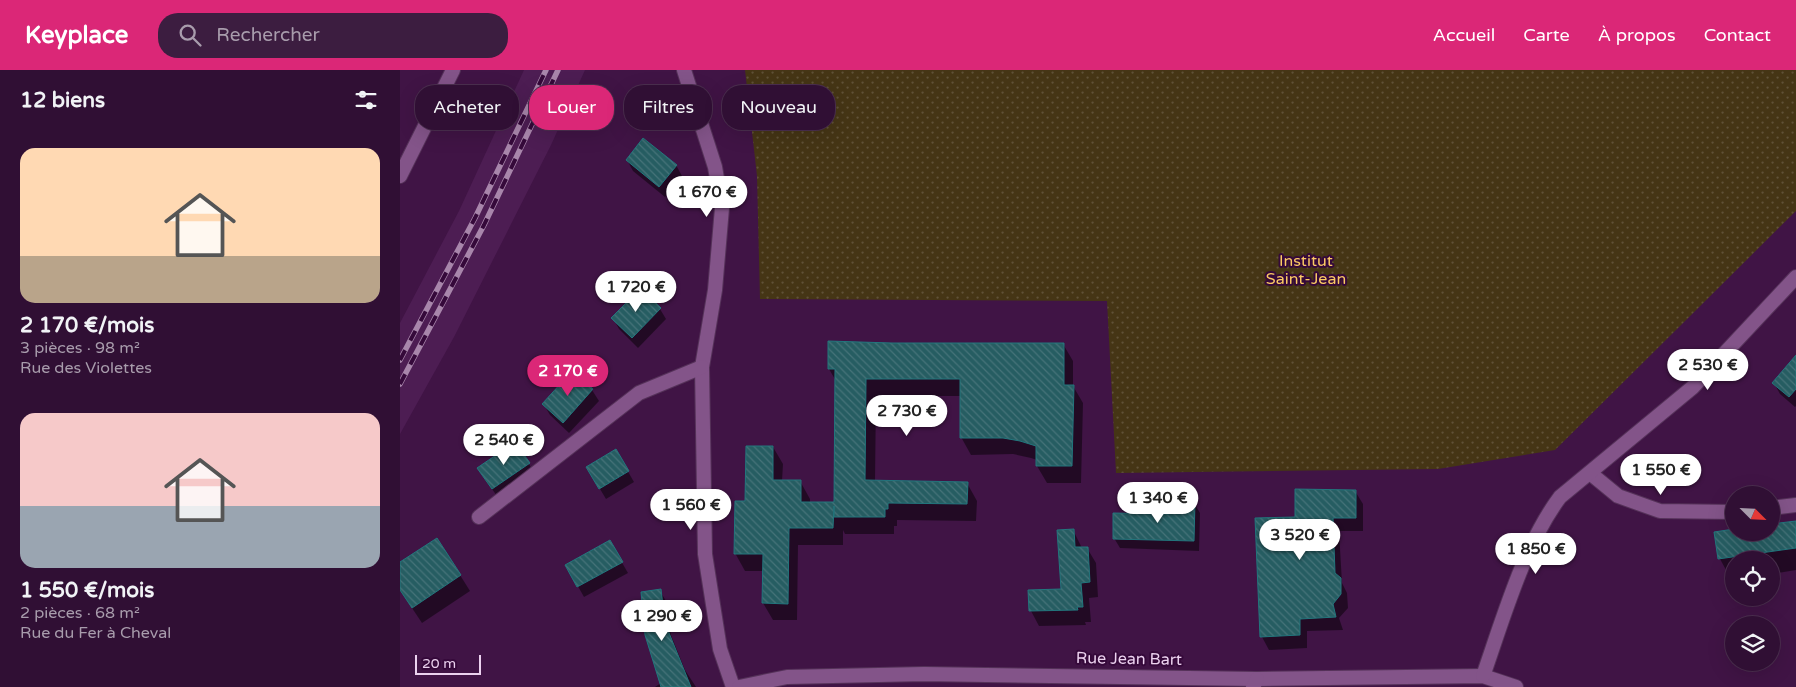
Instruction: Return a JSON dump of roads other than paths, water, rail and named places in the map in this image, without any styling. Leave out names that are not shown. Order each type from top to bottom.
[{"type":"street","points":[[400,176],[453,70]]},
{"type":"street","points":[[684,70],[715,167],[722,208],[715,290],[702,367],[705,554],[720,649],[733,687]]},
{"type":"street","points":[[1483,676],[1515,587],[1545,517],[1560,497],[1693,386],[1796,277]]},
{"type":"street","points":[[479,517],[639,393],[702,367]]},
{"type":"street","points":[[1590,473],[1618,496],[1660,511],[1725,512]]},
{"type":"street","points":[[1780,507],[1796,505]]},
{"type":"street","name":"Rue Jean Bart","points":[[739,687],[787,677],[956,673],[1255,683],[1483,676],[1516,687]]},
{"type":"railway","points":[[400,360],[475,218],[546,70]]},
{"type":"railway","points":[[400,384],[484,225],[558,70]]},
{"type":"park label","name":"Institut Saint-Jean","points":[[1306,270]]}]
